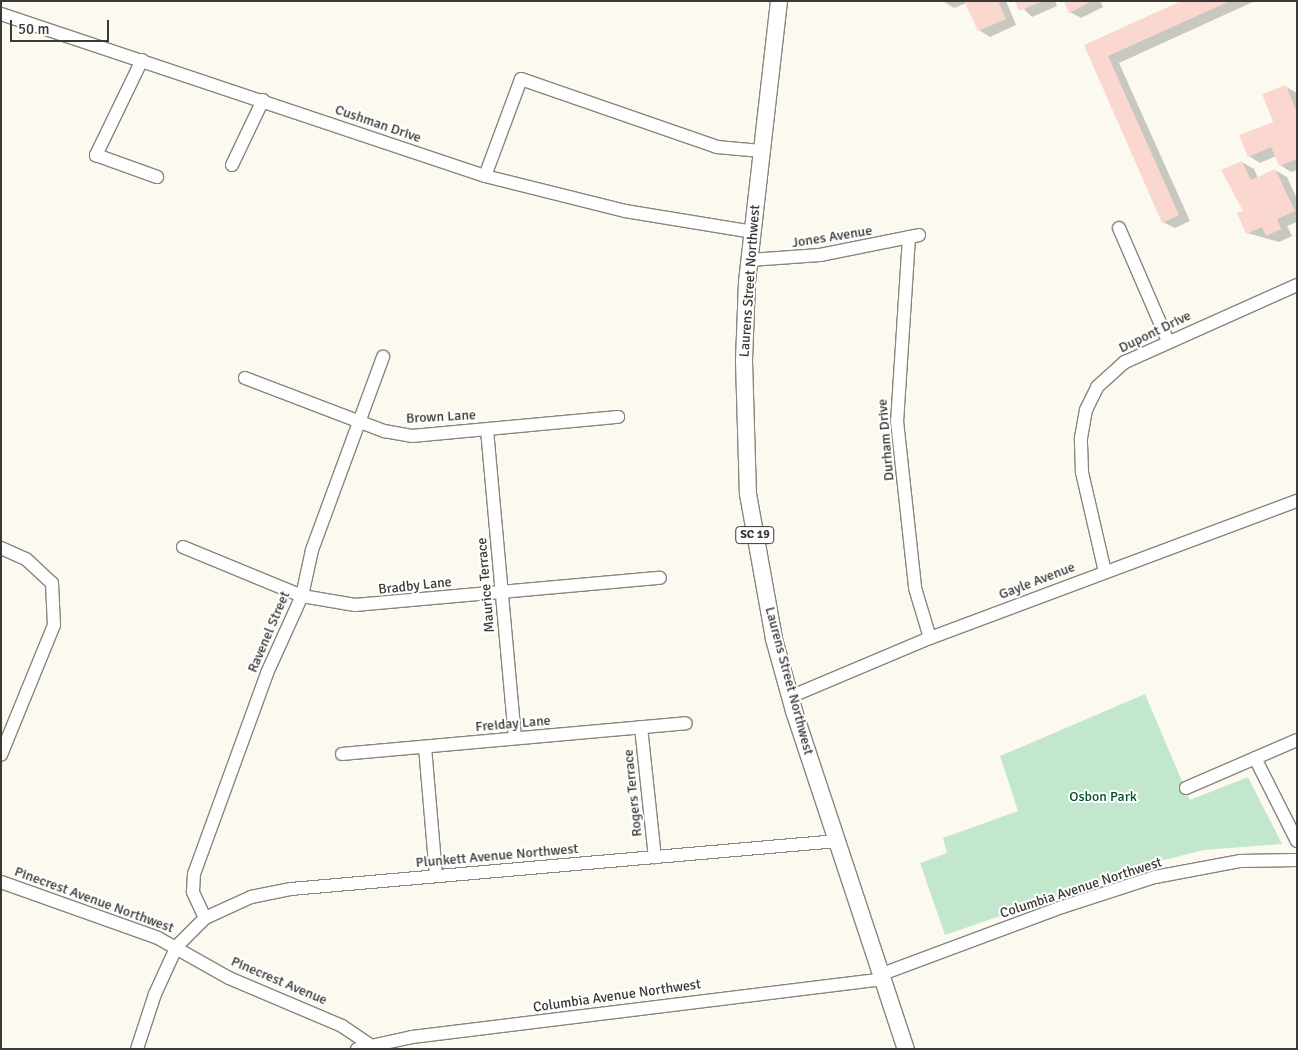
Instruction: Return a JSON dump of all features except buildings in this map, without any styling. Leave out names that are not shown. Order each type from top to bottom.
[{"type":"main road","name":"Laurens Street Northwest","points":[[780,1],[761,151],[750,260],[744,361],[748,494],[774,639],[790,698],[906,1049]]},
{"type":"street","name":"Cushman Drive","points":[[1,14],[485,176],[625,212],[753,232]]},
{"type":"street","points":[[142,60],[96,155],[156,177]]},
{"type":"street","points":[[485,176],[521,79],[717,148],[761,151]]},
{"type":"street","points":[[232,165],[262,100]]},
{"type":"street","points":[[1119,228],[1168,341]]},
{"type":"street","name":"Jones Avenue","points":[[750,260],[820,255],[914,236]]},
{"type":"street","name":"Durham Drive","points":[[914,236],[896,414],[915,588],[930,638]]},
{"type":"street","name":"Dupont Drive","points":[[1105,572],[1082,472],[1081,438],[1086,410],[1097,387],[1114,369],[1168,341],[1297,286]]},
{"type":"street","name":"Ravenel Street","points":[[205,918],[193,892],[194,874],[268,673],[302,596],[312,550],[361,422],[383,357]]},
{"type":"street","name":"Brown Lane","points":[[245,378],[361,422],[412,436],[618,417]]},
{"type":"street","name":"Maurice Terrace","points":[[487,430],[515,738]]},
{"type":"street","name":"Gayle Avenue","points":[[790,698],[828,678],[930,638],[1297,501]]},
{"type":"street","name":"Bradby Lane","points":[[183,547],[302,596],[372,606],[660,578]]},
{"type":"street","points":[[1,548],[42,570],[52,583],[54,596],[52,633],[1,755]]},
{"type":"street","name":"Freiday Lane","points":[[342,754],[686,723]]},
{"type":"street","name":"Rogers Terrace","points":[[642,727],[654,857]]},
{"type":"street","points":[[1186,788],[1297,740]]},
{"type":"street","points":[[425,747],[436,876]]},
{"type":"street","points":[[1255,758],[1297,841]]},
{"type":"street","name":"Plunkett Avenue Northwest","points":[[177,946],[205,918],[271,892],[837,841]]},
{"type":"street","name":"Columbia Avenue Northwest","points":[[363,1046],[882,977],[1062,906],[1155,877],[1240,861],[1297,860]]},
{"type":"street","name":"Pinecrest Avenue Northwest","points":[[1,882],[177,946]]},
{"type":"street","points":[[137,1049],[154,994],[177,946]]},
{"type":"street","name":"Pinecrest Avenue","points":[[177,946],[229,978],[342,1026],[363,1046]]},
{"type":"green space","name":"Osbon Park","points":[[1145,694],[1190,800],[1248,777],[1282,844],[1204,850],[1156,862],[945,935],[920,863],[947,853],[943,838],[1018,811],[1000,756]]}]
